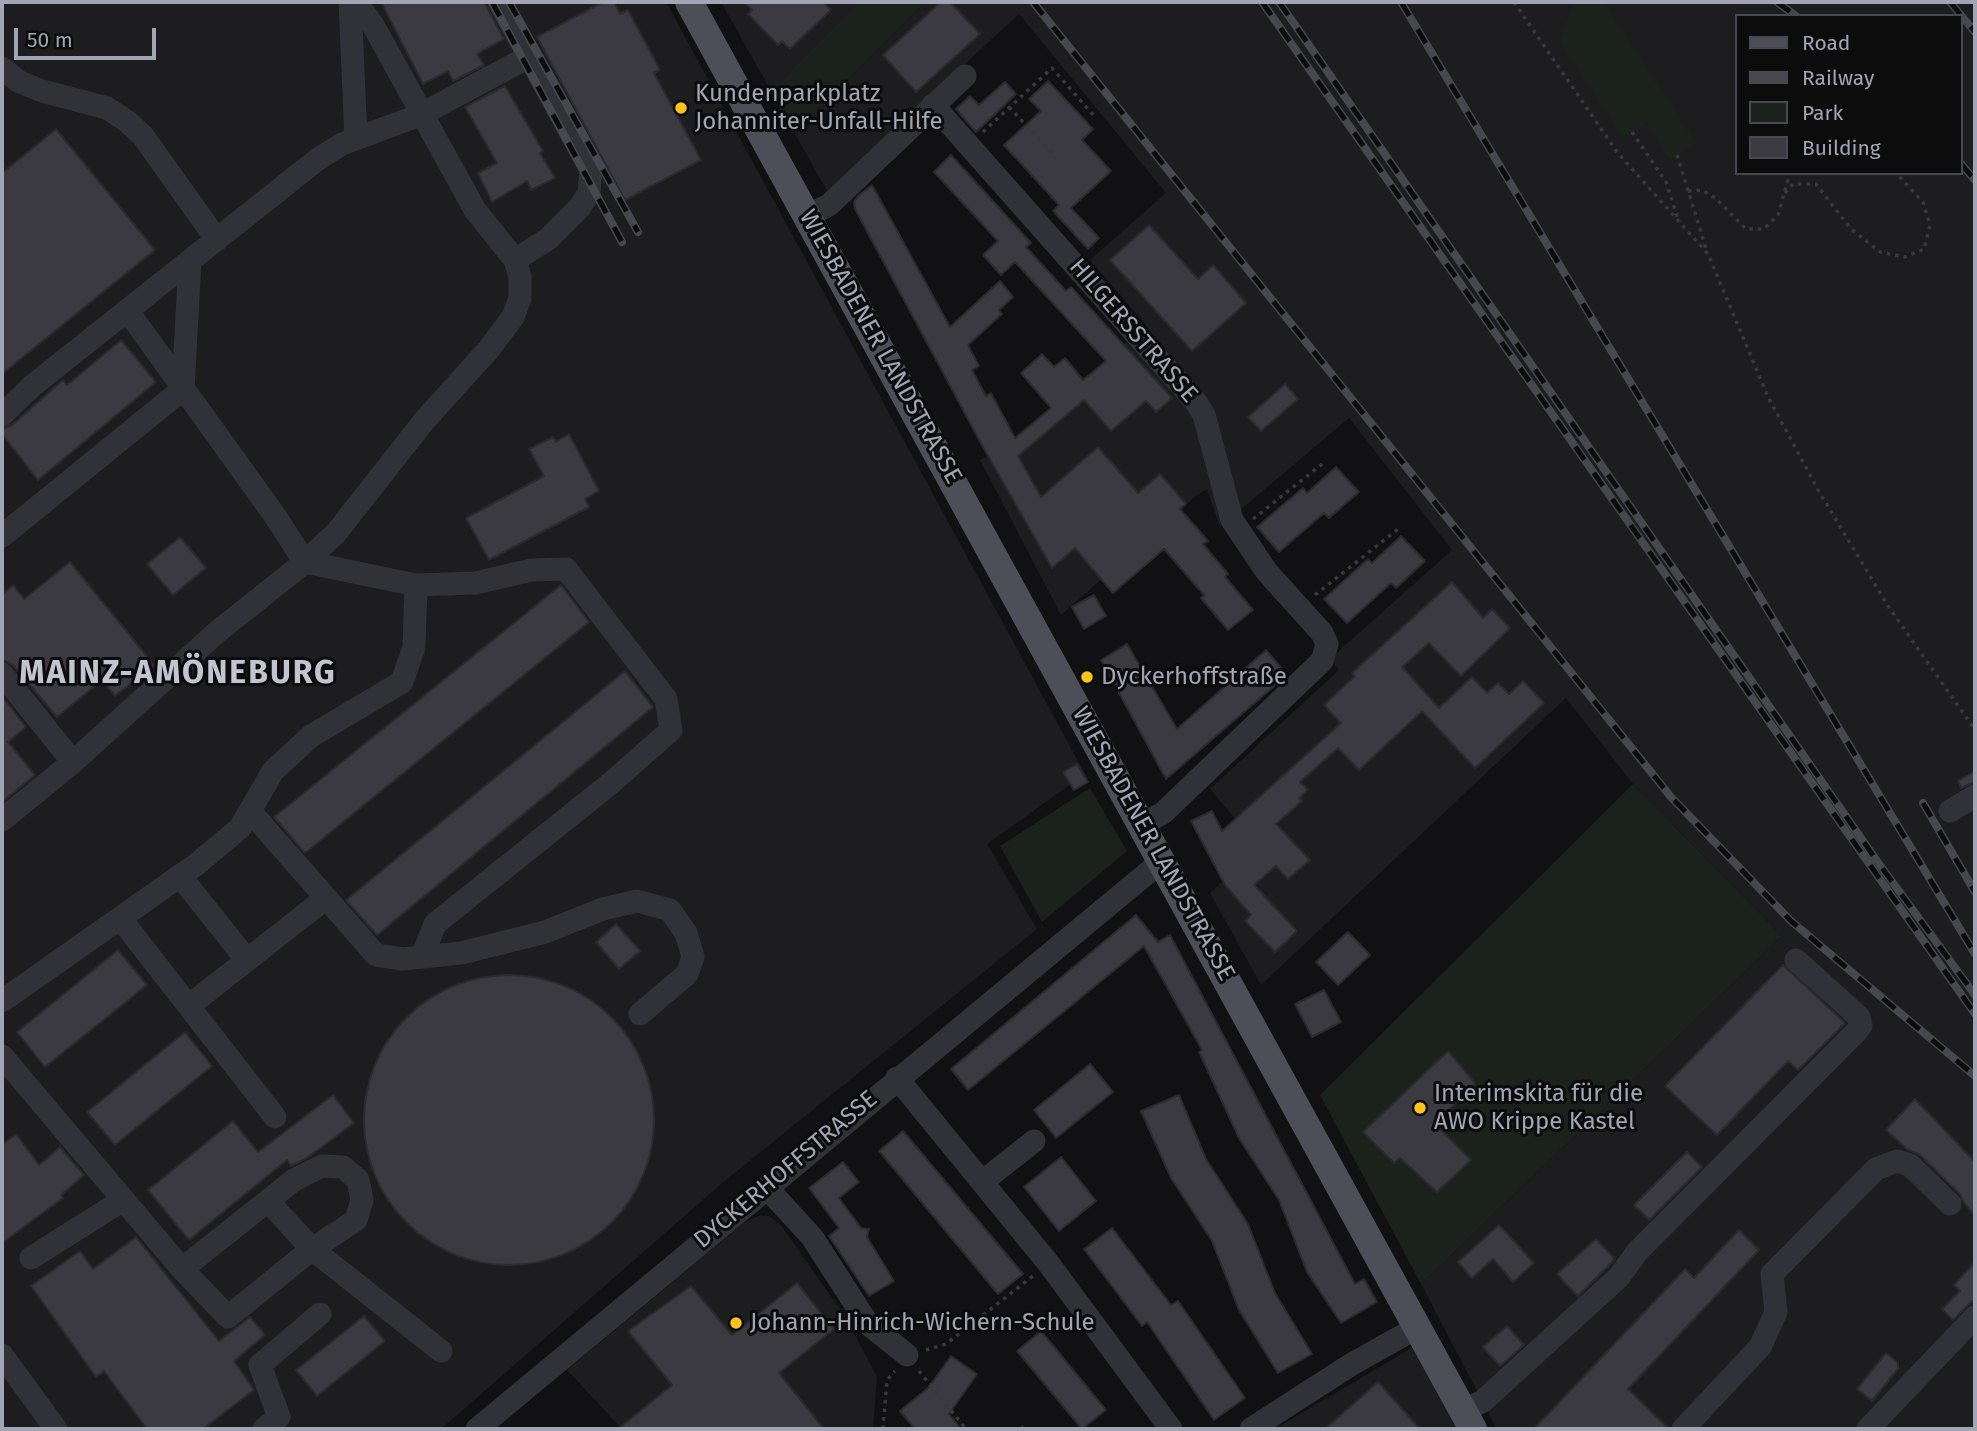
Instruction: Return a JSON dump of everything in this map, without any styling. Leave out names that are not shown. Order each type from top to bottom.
[{"type":"main road","name":"WIESBADENER LANDSTRASSE","points":[[690,2],[1468,1420]]},
{"type":"street","points":[[350,2],[356,139]]},
{"type":"street","points":[[2,820],[73,762],[216,632],[337,533],[424,421],[513,317],[520,298],[520,277],[515,260],[475,210],[420,115],[373,24],[356,2]]},
{"type":"street","points":[[499,2],[588,162],[592,180],[580,207],[566,223],[515,260]]},
{"type":"street","points":[[2,415],[32,386],[318,159],[356,139],[420,115],[530,57]]},
{"type":"street","points":[[2,68],[18,81],[42,91],[107,108],[128,122],[143,136],[217,240]]},
{"type":"street","points":[[809,215],[829,205],[965,76]]},
{"type":"street","name":"HILGERSSTRASSE","points":[[933,105],[1196,402],[1203,415],[1225,502],[1238,532],[1267,572],[1322,633],[1327,644],[1322,661],[1163,813],[1143,824]]},
{"type":"street","points":[[2,536],[183,389],[190,261]]},
{"type":"street","points":[[127,310],[273,513],[304,562],[416,585],[475,583],[532,570],[566,569],[666,699],[671,730],[611,783],[435,924],[422,957]]},
{"type":"street","points":[[2,1001],[180,876],[240,828],[273,771],[311,736],[402,682],[414,647],[416,585]]},
{"type":"street","points":[[2,674],[73,762]]},
{"type":"street","points":[[1950,811],[1975,796]]},
{"type":"street","points":[[250,811],[376,955],[403,959],[461,953],[545,932],[603,909],[637,901],[670,910],[686,933],[693,957],[687,974],[640,1014]]},
{"type":"street","name":"DYCKERHOFFSTRASSE","points":[[477,1429],[766,1186],[1163,860]]},
{"type":"street","points":[[180,876],[247,960]]},
{"type":"street","points":[[190,1005],[326,898]]},
{"type":"street","points":[[120,918],[275,1117]]},
{"type":"street","points":[[1468,1420],[1483,1401],[1619,1278],[1637,1252],[1861,1025],[1859,1017],[1796,960]]},
{"type":"street","points":[[2,1056],[182,1269],[228,1317],[312,1249],[356,1220],[362,1200],[358,1180],[343,1167],[322,1166],[294,1180],[182,1269]]},
{"type":"street","points":[[897,1078],[1049,1264],[1171,1429]]},
{"type":"street","points":[[982,1182],[1034,1141]]},
{"type":"street","points":[[1683,1429],[1760,1347],[1776,1312],[1772,1274],[1876,1169],[1897,1161],[1910,1165],[1950,1204]]},
{"type":"street","points":[[766,1186],[812,1237],[868,1324],[907,1355]]},
{"type":"street","points":[[31,1258],[123,1200]]},
{"type":"street","points":[[268,1201],[312,1249],[441,1351]]},
{"type":"street","points":[[264,1429],[279,1417],[260,1365],[320,1314]]},
{"type":"street","points":[[1868,1429],[1975,1317]]},
{"type":"street","points":[[1251,1429],[1352,1364],[1418,1327]]},
{"type":"street","points":[[2,1355],[56,1429]]},
{"type":"path","points":[[1514,2],[1617,152],[1708,254]]},
{"type":"path","points":[[969,146],[1052,68],[1095,117]]},
{"type":"path","points":[[1009,107],[1056,157]]},
{"type":"path","points":[[1632,132],[1666,182],[1680,224]]},
{"type":"path","points":[[1677,155],[1708,254],[1768,397],[1818,490],[1888,606],[1975,730]]},
{"type":"path","points":[[1688,191],[1702,190],[1715,198],[1746,229],[1764,229],[1778,215],[1789,175]]},
{"type":"path","points":[[1785,192],[1793,184],[1816,184],[1851,229],[1880,251],[1905,257],[1924,248],[1930,225],[1923,202],[1898,175]]},
{"type":"path","points":[[1238,532],[1326,461]]},
{"type":"path","points":[[1299,608],[1398,529]]},
{"type":"path","points":[[883,1429],[887,1380],[907,1355],[946,1344],[1049,1264]]},
{"type":"path","points":[[907,1355],[966,1429]]},
{"type":"shaded area","points":[[2,2],[666,2],[1085,774],[987,844],[1037,929],[721,1184],[441,1429],[2,1429]]},
{"type":"shaded area","points":[[721,2],[1975,2],[1975,1429],[1497,1429],[1421,1284],[1782,936],[1633,784],[1566,698],[1261,985],[1210,893],[1260,848],[1210,789],[1339,670],[1330,660],[1341,649],[1452,550],[1349,418],[1220,527],[1207,489],[1197,495],[1061,615],[980,460],[1012,441],[1146,325],[1090,260],[1166,193],[1019,14],[827,191]]},
{"type":"shaded area","name":"Johann-Hinrich-Wichern-Schule","points":[[758,1216],[769,1216],[780,1224],[845,1316],[877,1377],[873,1429],[622,1429],[567,1370],[745,1222]]},
{"type":"shaded area","points":[[1413,1347],[1460,1429],[1275,1429]]},
{"type":"green space","points":[[859,2],[925,2],[793,133],[770,93]]},
{"type":"green space","points":[[1579,2],[1603,2],[1696,143],[1670,160],[1646,123],[1623,138],[1559,41],[1573,6]]},
{"type":"green space","points":[[1633,784],[1782,936],[1421,1284],[1320,1095]]},
{"type":"green space","points":[[1090,788],[1127,851],[1042,922],[1000,846]]},
{"type":"building","points":[[381,2],[484,2],[504,39],[477,54],[484,65],[453,81],[448,71],[423,84]]},
{"type":"building","points":[[603,2],[614,2],[620,14],[628,10],[660,70],[654,73],[701,160],[625,200],[537,37]]},
{"type":"building","points":[[744,2],[823,2],[831,10],[790,49],[782,41],[778,45],[748,14],[752,10]]},
{"type":"building","points":[[941,2],[950,2],[980,34],[916,92],[883,55]]},
{"type":"building","points":[[1048,81],[1093,129],[1082,140],[1111,171],[1071,208],[1099,238],[1088,249],[1053,211],[1059,205],[1004,145],[1041,111],[1029,99]]},
{"type":"building","points":[[1005,82],[1016,94],[976,132],[956,109],[970,96],[979,105]]},
{"type":"building","points":[[505,86],[543,151],[540,153],[555,178],[531,190],[527,181],[492,202],[478,173],[497,163],[465,107]]},
{"type":"building","points":[[56,129],[155,250],[2,374],[2,173]]},
{"type":"building","points":[[951,155],[1031,243],[1026,247],[1066,291],[1071,287],[1172,398],[1156,412],[1146,401],[1111,431],[1084,400],[1018,456],[1041,497],[1098,447],[1138,493],[1160,474],[1186,504],[1180,509],[1208,541],[1203,544],[1228,574],[1225,577],[1253,610],[1228,630],[1201,598],[1204,595],[1164,549],[1113,593],[1075,548],[1052,568],[983,447],[855,209],[854,202],[858,196],[872,185],[950,327],[1000,281],[1013,297],[999,310],[1002,314],[968,345],[979,366],[972,370],[986,396],[991,393],[1015,438],[1051,408],[1021,373],[1042,354],[1054,367],[1065,358],[1083,380],[1106,361],[1015,262],[1001,275],[983,255],[998,241],[934,172]]},
{"type":"building","points":[[1149,225],[1198,279],[1213,265],[1246,303],[1192,351],[1110,260]]},
{"type":"building","points":[[121,340],[156,382],[38,480],[2,434],[2,429],[12,425],[63,380],[67,385]]},
{"type":"building","points":[[1285,384],[1298,399],[1261,431],[1248,417]]},
{"type":"building","points":[[569,434],[599,491],[585,499],[589,507],[489,560],[466,518],[544,476],[529,449],[553,437],[556,442]]},
{"type":"building","points":[[1336,467],[1359,492],[1329,518],[1324,513],[1279,552],[1257,527],[1303,488],[1307,493]]},
{"type":"building","points":[[1401,536],[1425,561],[1396,588],[1391,583],[1347,623],[1324,599],[1368,559],[1372,563]]},
{"type":"building","points":[[180,537],[206,568],[173,595],[147,564]]},
{"type":"building","points":[[70,562],[154,665],[115,696],[102,680],[57,717],[13,665],[2,660],[2,595],[13,585],[24,599]]},
{"type":"building","points":[[1452,582],[1483,618],[1492,609],[1510,628],[1461,676],[1429,643],[1402,667],[1439,708],[1472,677],[1487,693],[1498,683],[1509,694],[1523,681],[1544,703],[1475,768],[1422,711],[1359,770],[1338,748],[1300,782],[1308,790],[1299,798],[1302,801],[1276,824],[1310,860],[1288,879],[1276,866],[1254,885],[1297,931],[1275,952],[1245,921],[1251,915],[1225,885],[1191,821],[1212,811],[1222,831],[1341,723],[1324,705],[1355,676],[1352,673]]},
{"type":"building","points":[[561,585],[589,622],[305,853],[274,817]]},
{"type":"building","points":[[1094,595],[1106,616],[1084,629],[1072,607]]},
{"type":"building","points":[[1127,644],[1177,729],[1266,650],[1287,675],[1166,779],[1101,660]]},
{"type":"building","points":[[625,671],[653,707],[377,935],[346,900]]},
{"type":"building","points":[[2,696],[26,727],[8,742],[35,775],[2,802]]},
{"type":"building","points":[[1077,764],[1088,782],[1074,790],[1063,772]]},
{"type":"building","points":[[1975,771],[1975,782],[1961,788],[1958,781]]},
{"type":"building","points":[[1136,915],[1158,942],[1170,935],[1355,1284],[1364,1279],[1377,1302],[1341,1323],[1307,1272],[1279,1200],[1240,1140],[1199,1052],[1202,1050],[1144,946],[968,1090],[951,1069]]},
{"type":"building","points":[[616,924],[640,951],[619,969],[596,942]]},
{"type":"building","points":[[1348,932],[1370,955],[1338,985],[1316,962]]},
{"type":"building","points":[[118,950],[147,985],[45,1067],[17,1032]]},
{"type":"building","points":[[1783,965],[1845,1023],[1798,1070],[1788,1061],[1717,1135],[1665,1086]]},
{"type":"building","points":[[509,975],[537,978],[577,992],[601,1008],[621,1028],[643,1065],[651,1092],[654,1120],[651,1148],[637,1188],[621,1212],[601,1232],[564,1254],[537,1262],[509,1265],[481,1262],[441,1248],[417,1232],[397,1212],[375,1175],[367,1148],[364,1120],[367,1092],[381,1052],[397,1028],[417,1008],[454,986],[481,978]]},
{"type":"building","points":[[1324,990],[1341,1022],[1312,1037],[1295,1004]]},
{"type":"building","points":[[185,1032],[212,1066],[115,1145],[87,1112]]},
{"type":"building","name":"Interimskita für die AWO Krippe Kastel","points":[[1448,1051],[1475,1083],[1435,1124],[1471,1160],[1437,1192],[1400,1158],[1394,1163],[1363,1132]]},
{"type":"building","points":[[1090,1064],[1113,1092],[1056,1138],[1034,1110]]},
{"type":"building","points":[[333,1095],[354,1123],[307,1158],[291,1166],[287,1160],[189,1240],[148,1190],[233,1121],[258,1152]]},
{"type":"building","points":[[1179,1095],[1206,1159],[1248,1224],[1275,1293],[1312,1354],[1278,1373],[1239,1310],[1212,1241],[1171,1178],[1141,1111]]},
{"type":"building","points":[[1915,1099],[1975,1162],[1975,1215],[1960,1194],[1920,1155],[1907,1149],[1886,1130]]},
{"type":"building","points":[[903,1131],[1023,1274],[998,1294],[879,1151]]},
{"type":"building","points":[[16,1134],[39,1165],[60,1147],[84,1175],[61,1195],[63,1198],[2,1243],[2,1145]]},
{"type":"building","points":[[1687,1152],[1702,1167],[1649,1220],[1634,1205]]},
{"type":"building","points":[[1061,1157],[1096,1201],[1059,1231],[1024,1187]]},
{"type":"building","points":[[843,1162],[859,1182],[839,1198],[861,1228],[869,1229],[867,1237],[894,1281],[869,1296],[829,1236],[839,1228],[809,1188]]},
{"type":"building","points":[[1499,1225],[1534,1263],[1513,1282],[1493,1259],[1472,1278],[1458,1262]]},
{"type":"building","points":[[1112,1228],[1171,1305],[1178,1301],[1245,1398],[1214,1420],[1147,1322],[1142,1326],[1084,1249]]},
{"type":"building","points":[[1739,1230],[1759,1250],[1628,1389],[1669,1429],[1534,1429],[1685,1269],[1694,1278]]},
{"type":"building","points":[[136,1237],[219,1341],[250,1317],[265,1335],[234,1361],[254,1390],[203,1429],[147,1429],[104,1371],[96,1377],[31,1286],[80,1251],[93,1269]]},
{"type":"building","points":[[1596,1239],[1615,1259],[1578,1296],[1557,1274]]},
{"type":"building","points":[[1975,1262],[1975,1303],[1972,1301],[1953,1320],[1942,1309],[1960,1291],[1954,1285]]},
{"type":"building","points":[[797,1283],[834,1329],[779,1373],[824,1429],[618,1429],[672,1385],[628,1331],[691,1286],[732,1335]]},
{"type":"building","points":[[364,1316],[385,1341],[317,1396],[296,1370]]},
{"type":"building","points":[[1507,1326],[1524,1345],[1500,1366],[1483,1347]]},
{"type":"building","points":[[1041,1331],[1106,1410],[1082,1429],[1017,1351]]},
{"type":"building","points":[[1886,1353],[1898,1363],[1898,1369],[1872,1401],[1857,1389]]},
{"type":"building","points":[[951,1356],[977,1374],[949,1414],[961,1429],[915,1429],[900,1411],[929,1387]]},
{"type":"building","points":[[1378,1382],[1420,1429],[1325,1429]]},
{"type":"railway","points":[[492,2],[622,242]]},
{"type":"railway","points":[[509,2],[638,232]]},
{"type":"railway","points":[[1033,2],[1671,797],[1791,921],[1975,1076]]},
{"type":"railway","points":[[1262,2],[1975,1014]]},
{"type":"railway","points":[[1279,2],[1877,861],[1975,995]]},
{"type":"railway","points":[[1401,2],[1975,954]]},
{"type":"railway","points":[[1777,2],[1793,14]]},
{"type":"railway","points":[[1950,2],[1960,14]]},
{"type":"railway","points":[[1963,18],[1975,32]]},
{"type":"railway","points":[[1963,166],[1975,180]]},
{"type":"railway","points":[[1923,803],[1975,892]]},
{"type":"place","name":"Kundenparkplatz Johanniter-Unfall-Hilfe","points":[[681,108]]},
{"type":"place","name":"Dyckerhoffstraße","points":[[1087,677]]},
{"type":"place","name":"Interimskita für die AWO Krippe Kastel","points":[[1420,1108]]},
{"type":"place","name":"Johann-Hinrich-Wichern-Schule","points":[[736,1323]]},
{"type":"district","name":"MAINZ-AMÖNEBURG","points":[[178,674]]}]
